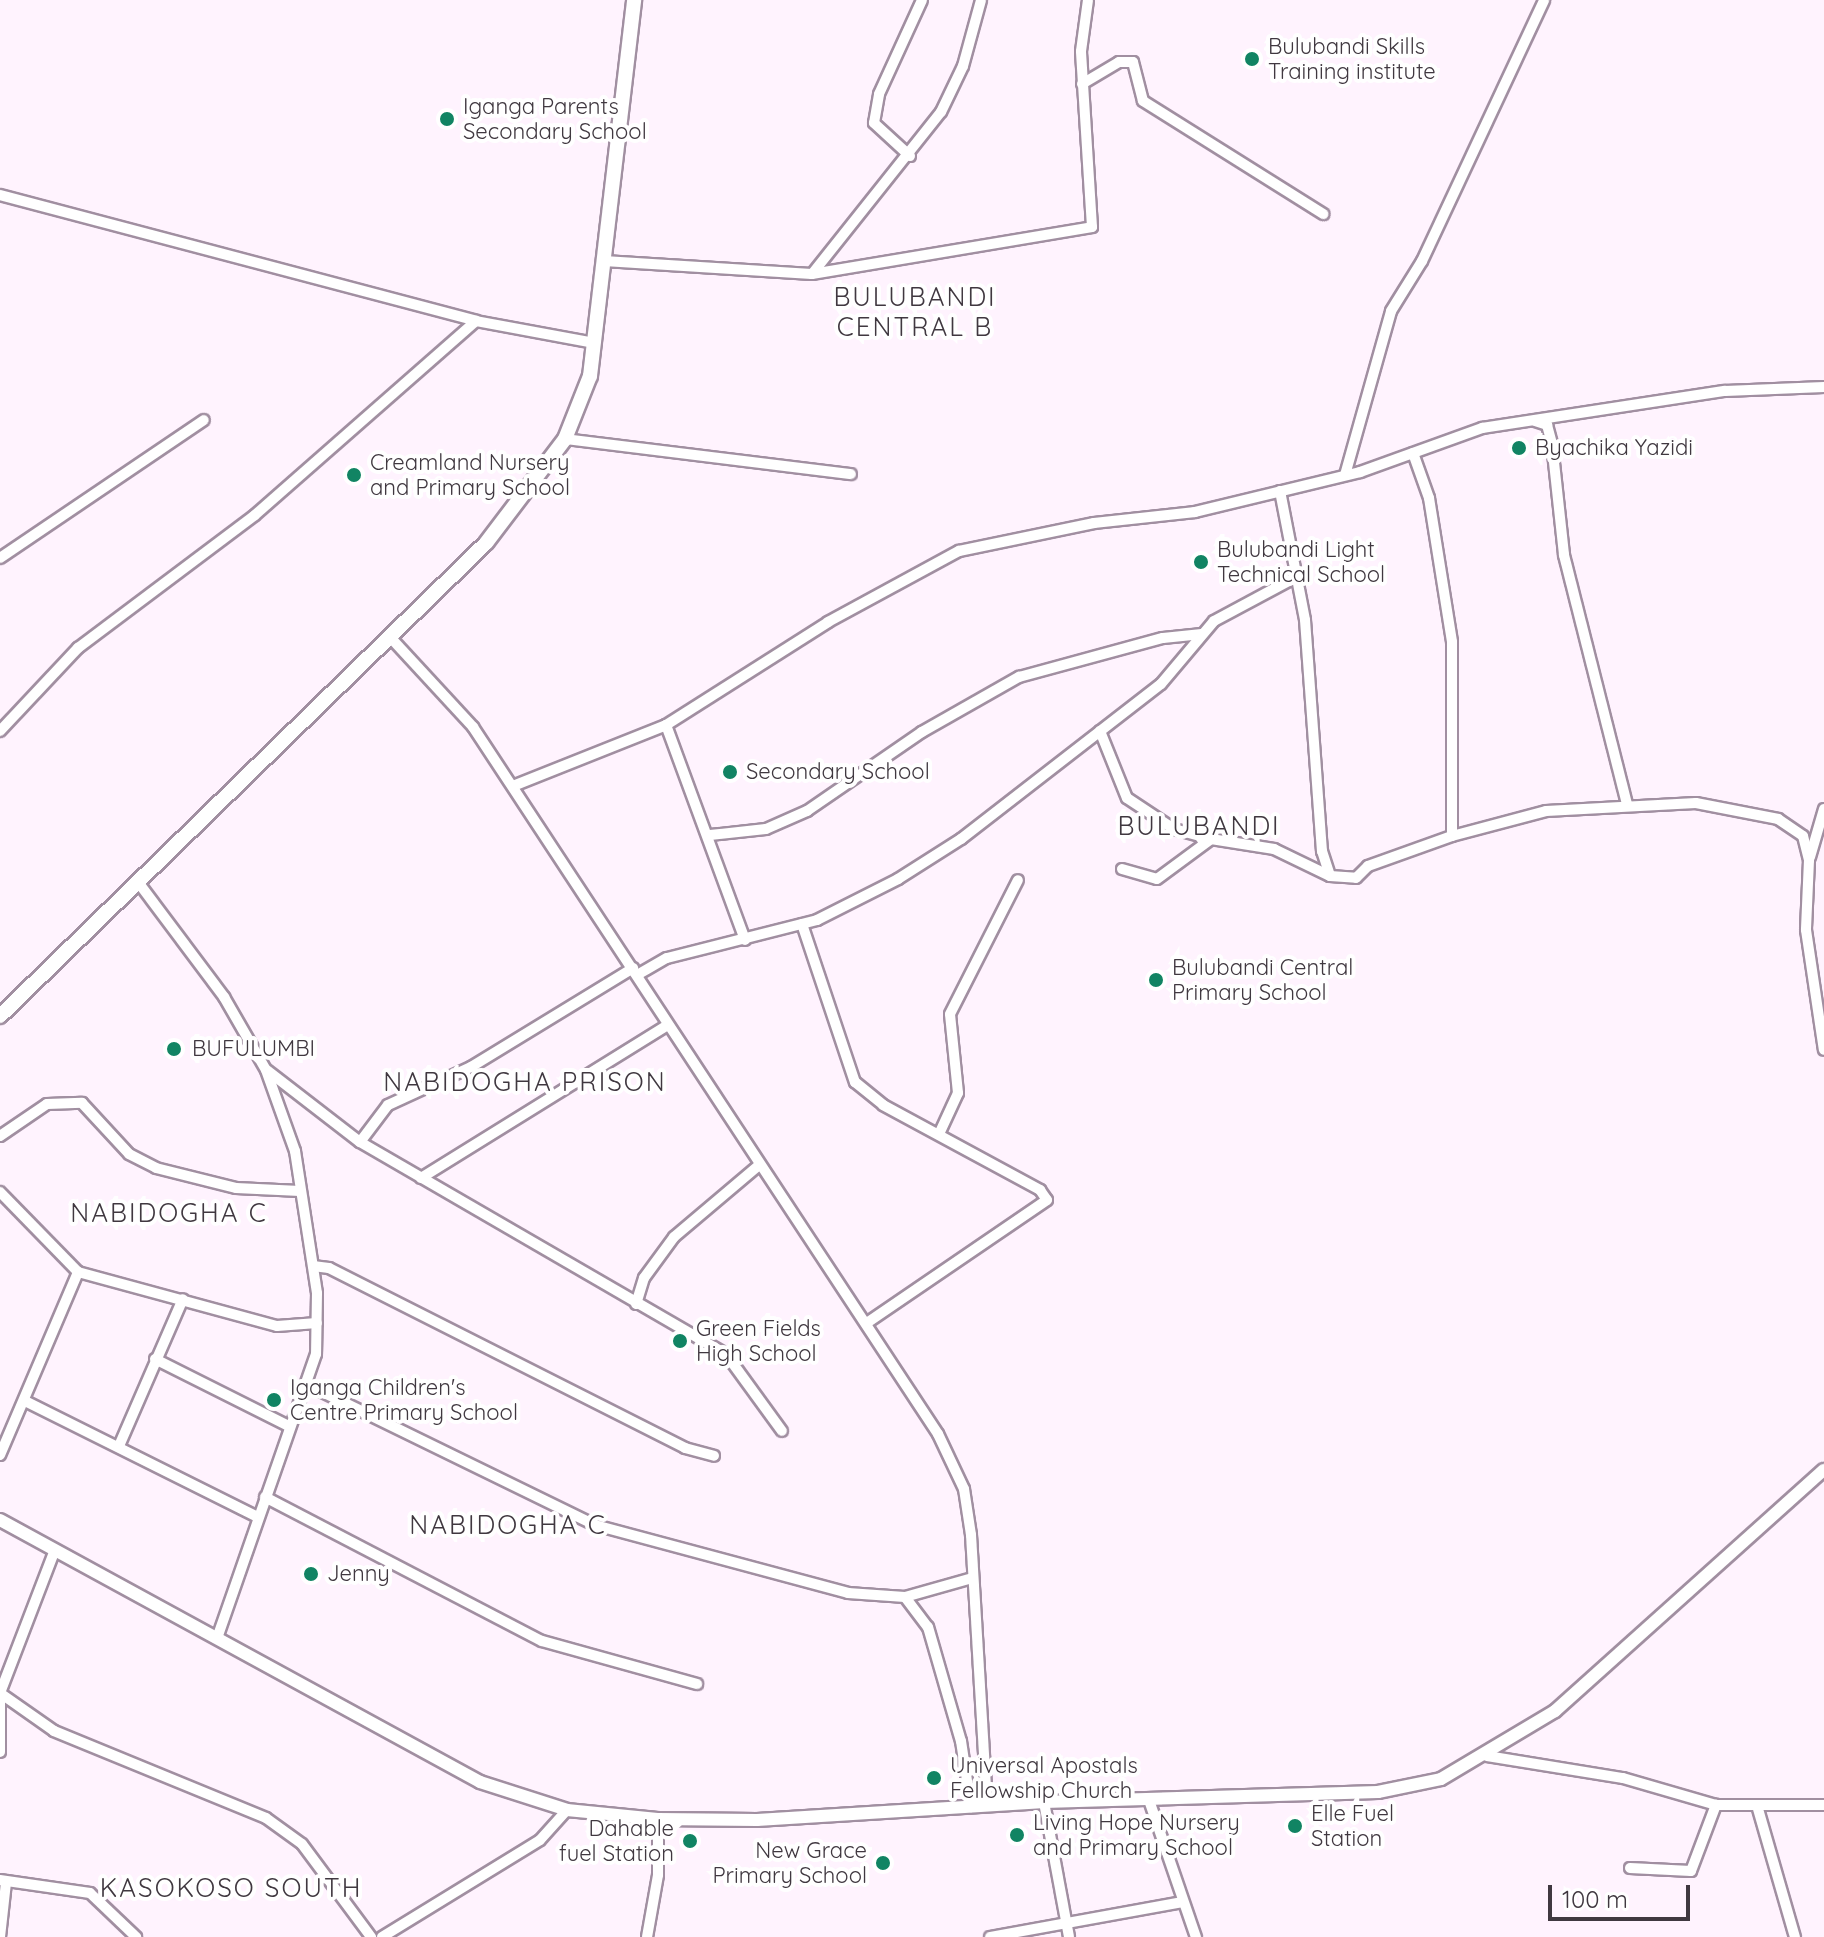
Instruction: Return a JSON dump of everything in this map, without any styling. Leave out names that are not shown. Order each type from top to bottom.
[{"type":"main road","points":[[0,1016],[486,543],[565,439],[590,376],[634,0]]},
{"type":"street","points":[[910,156],[874,123],[879,94],[922,0]]},
{"type":"street","points":[[812,274],[910,156],[963,66],[981,0]]},
{"type":"street","points":[[604,261],[812,274],[1092,227],[1082,84],[1088,0]]},
{"type":"street","points":[[1345,475],[1386,322],[1422,261],[1544,0]]},
{"type":"street","points":[[1082,84],[1119,62],[1133,62],[1143,101],[1323,214]]},
{"type":"street","points":[[0,195],[476,321],[595,343]]},
{"type":"street","points":[[0,731],[78,648],[255,515],[476,321]]},
{"type":"street","points":[[513,786],[666,725],[828,622],[959,551],[1280,491],[1345,475],[1482,428],[1725,391],[1824,387]]},
{"type":"street","points":[[0,558],[204,420]]},
{"type":"street","points":[[1534,420],[1547,425],[1552,444],[1564,555],[1627,804]]},
{"type":"street","points":[[565,439],[851,474]]},
{"type":"street","points":[[1413,453],[1429,498],[1452,642],[1452,836]]},
{"type":"street","points":[[1280,491],[1298,576],[1322,851],[1330,876]]},
{"type":"street","points":[[360,1142],[388,1105],[471,1067],[635,972],[667,958],[802,924],[898,879],[961,839],[1161,684],[1202,634],[1222,617],[1298,576]]},
{"type":"street","points":[[710,835],[766,829],[807,811],[922,732],[1019,677],[1163,638],[1202,634]]},
{"type":"street","points":[[391,638],[473,727],[513,786],[635,972],[665,1027],[867,1323],[964,1489],[987,1806]]},
{"type":"street","points":[[666,725],[710,835],[745,940]]},
{"type":"street","points":[[1100,731],[1127,798],[1174,829],[1211,839],[1274,849],[1330,876],[1356,878],[1368,866],[1452,836],[1546,811],[1627,804],[1696,803],[1778,819],[1803,836],[1809,860]]},
{"type":"street","points":[[1824,809],[1809,860],[1806,930],[1824,1050]]},
{"type":"street","points":[[1122,869],[1157,879],[1211,839]]},
{"type":"street","points":[[940,1132],[958,1093],[950,1014],[1018,880]]},
{"type":"street","points":[[138,882],[224,997],[266,1070],[295,1151],[313,1266],[317,1323],[306,1384],[218,1636]]},
{"type":"street","points":[[802,924],[855,1082],[883,1105],[940,1132],[1040,1190],[1047,1200],[867,1323]]},
{"type":"street","points":[[421,1178],[665,1027]]},
{"type":"street","points":[[266,1070],[360,1142],[726,1354],[782,1431]]},
{"type":"street","points":[[0,1136],[47,1104],[82,1103],[129,1154],[156,1168],[236,1188],[300,1191]]},
{"type":"street","points":[[636,1304],[644,1278],[674,1237],[758,1166]]},
{"type":"street","points":[[0,1192],[78,1272],[277,1326],[317,1323]]},
{"type":"street","points":[[313,1266],[329,1268],[685,1448],[714,1456]]},
{"type":"street","points":[[0,1455],[78,1272]]},
{"type":"street","points":[[119,1446],[183,1299]]},
{"type":"street","points":[[155,1359],[289,1426]]},
{"type":"street","points":[[306,1384],[595,1525],[848,1593],[905,1597],[972,1578]]},
{"type":"street","points":[[25,1401],[258,1517]]},
{"type":"street","points":[[0,1520],[54,1552],[218,1636],[432,1759],[503,1791],[567,1810],[658,1819],[1044,1802],[1378,1792],[1441,1779],[1487,1756],[1555,1711],[1824,1470]]},
{"type":"street","points":[[265,1497],[542,1641],[697,1684]]},
{"type":"street","points":[[0,1752],[0,1693],[54,1552]]},
{"type":"street","points":[[905,1597],[928,1627],[961,1741],[971,1807]]},
{"type":"street","points":[[0,1693],[54,1731],[266,1818],[302,1844],[371,1937]]},
{"type":"street","points":[[1487,1756],[1623,1778],[1716,1805],[1758,1809],[1824,1805]]},
{"type":"street","points":[[1149,1800],[1196,1937]]},
{"type":"street","points":[[1044,1802],[1069,1937]]},
{"type":"street","points":[[1630,1868],[1691,1871],[1716,1805]]},
{"type":"street","points":[[1758,1809],[1795,1937]]},
{"type":"street","points":[[382,1937],[540,1840],[567,1810]]},
{"type":"street","points":[[647,1937],[658,1875],[658,1819]]},
{"type":"street","points":[[0,1937],[3,1881],[90,1893],[136,1937]]},
{"type":"street","points":[[990,1937],[1182,1902]]},
{"type":"place","name":"Bulubandi Skills Training institute","points":[[1252,59]]},
{"type":"place","name":"Iganga Parents Secondary School","points":[[447,119]]},
{"type":"place","name":"Byachika Yazidi","points":[[1519,448]]},
{"type":"place","name":"Creamland Nursery and Primary School","points":[[354,475]]},
{"type":"place","name":"Bulubandi Light Technical School","points":[[1201,562]]},
{"type":"place","name":"Secondary School","points":[[730,772]]},
{"type":"place","name":"Bulubandi Central Primary School","points":[[1156,980]]},
{"type":"place","name":"BUFULUMBI","points":[[174,1049]]},
{"type":"place","name":"Green Fields High School","points":[[680,1341]]},
{"type":"place","name":"Iganga Children's Centre Primary School","points":[[274,1400]]},
{"type":"place","name":"Jenny","points":[[311,1574]]},
{"type":"place","name":"Universal Apostals Fellowship Church","points":[[934,1778]]},
{"type":"place","name":"Elle Fuel Station","points":[[1295,1826]]},
{"type":"place","name":"Living Hope Nursery and Primary School","points":[[1017,1835]]},
{"type":"place","name":"Dahable fuel Station","points":[[690,1841]]},
{"type":"place","name":"New Grace Primary School","points":[[883,1863]]},
{"type":"district","name":"BULUBANDI CENTRAL B","points":[[915,312]]},
{"type":"district","name":"BULUBANDI","points":[[1199,826]]},
{"type":"district","name":"NABIDOGHA PRISON","points":[[525,1082]]},
{"type":"district","name":"NABIDOGHA C","points":[[169,1213]]},
{"type":"district","name":"NABIDOGHA C","points":[[508,1525]]},
{"type":"district","name":"KASOKOSO SOUTH","points":[[231,1888]]}]
